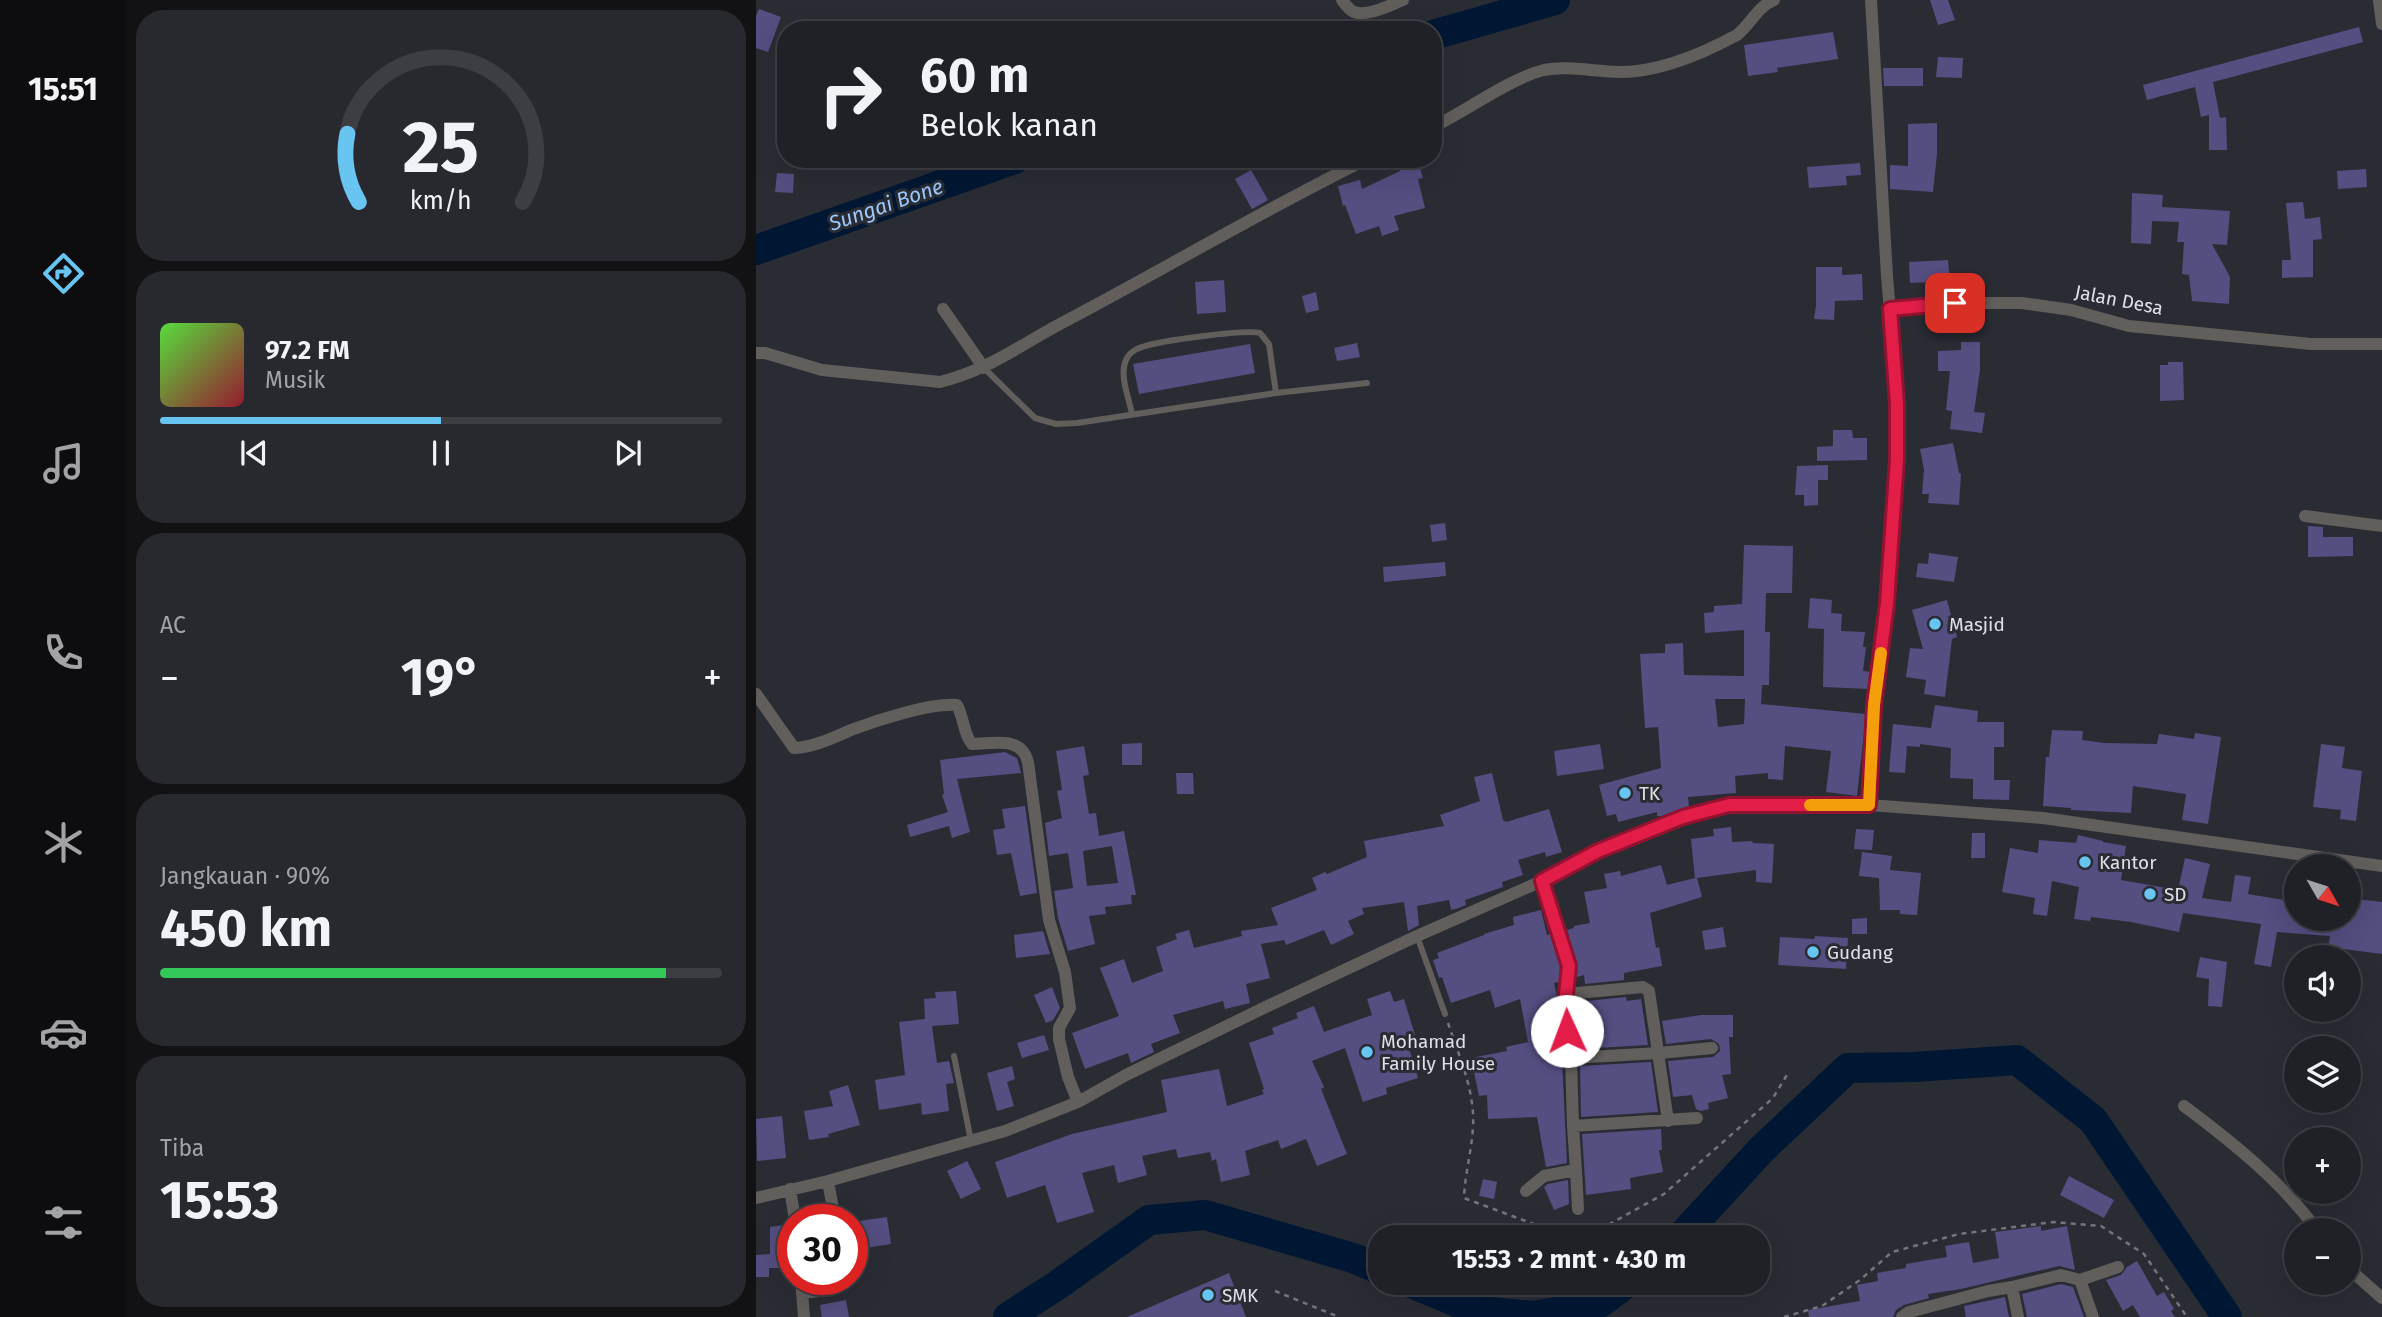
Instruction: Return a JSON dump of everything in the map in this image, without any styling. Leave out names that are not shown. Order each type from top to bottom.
[{"type":"street","points":[[1342,0],[1357,13],[1403,0]]},
{"type":"street","points":[[1442,122],[1523,78],[1545,70],[1557,68],[1618,72],[1667,66],[1737,35],[1761,8],[1774,0]]},
{"type":"street","points":[[1869,805],[1874,705],[1887,603],[1897,459],[1897,404],[1871,0]]},
{"type":"street","points":[[2379,0],[2382,24]]},
{"type":"street","points":[[756,353],[765,353],[822,370],[940,382],[984,368],[1350,168]]},
{"type":"street","name":"Jalan Desa","points":[[1890,309],[1955,303],[2022,303],[2071,310],[2129,326],[2311,344],[2382,344]]},
{"type":"street","points":[[943,309],[984,368]]},
{"type":"street","points":[[2305,516],[2382,526]]},
{"type":"street","points":[[756,694],[794,748],[819,743],[911,712],[957,705],[971,744],[1009,743],[1015,744],[1023,751],[1028,762],[1049,920],[1065,972],[1070,1009],[1059,1028],[1059,1039],[1068,1077],[1078,1102]]},
{"type":"street","points":[[756,1189],[756,1198],[828,1181],[1005,1131],[1078,1102],[1138,1069],[1417,936],[1542,881],[1598,851],[1683,817],[1729,805],[1869,805],[2043,818],[2382,866]]},
{"type":"street","points":[[1542,881],[1569,966],[1565,1016],[1571,1058],[1578,1209]]},
{"type":"street","points":[[1566,994],[1643,987],[1647,989],[1651,995],[1668,1121]]},
{"type":"street","points":[[1571,1058],[1659,1054],[1712,1048]]},
{"type":"street","points":[[2184,1106],[2230,1140],[2277,1184],[2307,1218]]},
{"type":"street","points":[[1573,1126],[1698,1118]]},
{"type":"street","points":[[1525,1191],[1544,1176],[1576,1170]]},
{"type":"street","points":[[828,1181],[832,1204]]},
{"type":"street","points":[[790,1189],[792,1204]]},
{"type":"street","points":[[1902,1317],[1909,1312],[1937,1311],[1988,1291],[2061,1275],[2080,1280],[2118,1267]]},
{"type":"street","points":[[2361,1279],[2382,1298]]},
{"type":"street","points":[[2080,1280],[2093,1317]]},
{"type":"street","points":[[2012,1287],[2018,1317]]},
{"type":"street","points":[[802,1295],[804,1317]]},
{"type":"lane","points":[[1132,414],[1123,370],[1126,360],[1141,347],[1164,343],[1245,332],[1260,333],[1269,344],[1276,393]]},
{"type":"lane","points":[[984,368],[1035,418],[1044,422],[1077,424],[1276,393],[1367,383]]},
{"type":"lane","points":[[1417,936],[1445,1014]]},
{"type":"lane","points":[[954,1056],[971,1140]]},
{"type":"path","points":[[1784,1317],[1822,1306],[1860,1280],[1892,1252],[1959,1234],[2053,1222],[2101,1226],[2144,1254],[2187,1317]]},
{"type":"path","points":[[1275,1291],[1339,1317]]},
{"type":"building","points":[[1930,0],[1948,0],[1955,20],[1938,25]]},
{"type":"building","points":[[759,9],[781,17],[777,21],[768,52],[756,48],[756,16]]},
{"type":"building","points":[[2359,27],[2363,42],[2213,82],[2220,118],[2226,117],[2227,150],[2209,150],[2209,115],[2201,117],[2195,87],[2147,100],[2143,85]]},
{"type":"building","points":[[1833,32],[1838,59],[1777,68],[1778,72],[1748,76],[1744,45]]},
{"type":"building","points":[[1938,57],[1963,58],[1962,78],[1936,77]]},
{"type":"building","points":[[1883,68],[1923,68],[1923,86],[1884,86]]},
{"type":"building","points":[[1937,123],[1933,192],[1890,189],[1890,165],[1908,166],[1908,124]]},
{"type":"building","points":[[1860,163],[1861,175],[1846,176],[1847,185],[1809,188],[1807,167]]},
{"type":"building","points":[[1399,168],[1420,168],[1423,178],[1418,179],[1425,208],[1394,216],[1399,230],[1382,236],[1379,226],[1356,234],[1345,205],[1343,206],[1338,186],[1360,180],[1362,189],[1400,171]]},
{"type":"building","points":[[2366,169],[2367,187],[2338,189],[2337,171]]},
{"type":"building","points":[[1251,170],[1268,200],[1252,209],[1235,179]]},
{"type":"building","points":[[777,173],[794,174],[793,193],[775,192]]},
{"type":"building","points":[[2132,193],[2163,195],[2162,207],[2230,211],[2227,245],[2212,244],[2230,277],[2229,304],[2192,301],[2189,275],[2182,274],[2184,242],[2177,242],[2179,222],[2152,221],[2151,244],[2131,243]]},
{"type":"building","points":[[2303,202],[2305,219],[2320,217],[2322,239],[2313,240],[2313,277],[2282,278],[2282,260],[2291,260],[2286,203]]},
{"type":"building","points":[[1948,260],[1951,295],[1932,296],[1931,282],[1910,283],[1909,262]]},
{"type":"building","points":[[1816,267],[1842,267],[1842,275],[1862,274],[1863,300],[1835,301],[1834,320],[1814,319]]},
{"type":"building","points":[[1224,280],[1226,312],[1197,314],[1195,282]]},
{"type":"building","points":[[1316,292],[1319,310],[1306,313],[1302,296]]},
{"type":"building","points":[[1961,342],[1980,342],[1980,370],[1974,412],[1985,413],[1982,433],[1950,429],[1952,411],[1946,410],[1950,371],[1938,371],[1938,351],[1961,350]]},
{"type":"building","points":[[1357,343],[1360,357],[1337,361],[1334,348]]},
{"type":"building","points":[[1250,344],[1255,373],[1139,394],[1133,364]]},
{"type":"building","points":[[2168,362],[2183,362],[2184,400],[2160,401],[2160,365],[2168,365]]},
{"type":"building","points":[[1833,430],[1852,430],[1853,438],[1867,438],[1867,460],[1817,461],[1817,447],[1833,446]]},
{"type":"building","points":[[1953,443],[1961,474],[1959,505],[1928,503],[1929,494],[1922,494],[1924,470],[1920,449]]},
{"type":"building","points":[[1828,465],[1828,480],[1818,480],[1818,505],[1804,506],[1804,495],[1795,495],[1797,466]]},
{"type":"building","points":[[1445,523],[1447,540],[1432,542],[1430,525]]},
{"type":"building","points":[[2308,526],[2323,527],[2323,537],[2353,537],[2353,556],[2308,557]]},
{"type":"building","points":[[1744,545],[1793,546],[1792,593],[1766,593],[1765,632],[1770,632],[1769,685],[1762,685],[1761,704],[1866,714],[1857,796],[1826,792],[1831,751],[1785,746],[1783,780],[1768,779],[1768,773],[1735,776],[1736,793],[1688,797],[1689,806],[1662,816],[1657,816],[1657,812],[1618,822],[1616,814],[1607,816],[1599,785],[1661,768],[1658,727],[1645,728],[1640,654],[1665,653],[1665,644],[1683,643],[1684,675],[1744,676],[1744,630],[1705,633],[1704,613],[1714,612],[1714,606],[1742,604]],"holes":[[[1715,699],[1745,699],[1744,724],[1718,727]]]},
{"type":"building","points":[[1929,553],[1958,557],[1954,582],[1916,577],[1918,563],[1928,564]]},
{"type":"building","points":[[1445,562],[1446,576],[1384,582],[1383,567]]},
{"type":"building","points":[[1810,598],[1832,600],[1831,613],[1842,614],[1841,631],[1865,632],[1863,671],[1870,672],[1869,689],[1823,687],[1824,629],[1808,628]]},
{"type":"building","points":[[1947,600],[1957,637],[1952,639],[1945,697],[1924,694],[1926,680],[1906,677],[1910,648],[1923,649],[1912,610]]},
{"type":"building","points":[[1935,705],[1978,711],[1977,722],[2004,722],[2004,747],[1994,747],[1994,780],[2010,780],[2009,800],[1973,799],[1973,779],[1950,778],[1951,748],[1920,744],[1920,747],[1907,746],[1905,773],[1889,772],[1893,724],[1931,728]]},
{"type":"building","points":[[2052,730],[2083,731],[2082,740],[2104,743],[2157,744],[2159,734],[2194,739],[2195,733],[2221,737],[2208,824],[2182,820],[2186,794],[2133,786],[2131,813],[2043,806],[2046,757],[2049,757]]},
{"type":"building","points":[[1142,743],[1142,765],[1122,765],[1122,744]]},
{"type":"building","points":[[1600,744],[1604,769],[1557,776],[1554,751]]},
{"type":"building","points":[[2321,744],[2345,747],[2342,768],[2362,771],[2356,821],[2340,819],[2341,810],[2313,807]]},
{"type":"building","points":[[1084,746],[1089,775],[1083,776],[1089,814],[1096,813],[1099,836],[1124,831],[1136,895],[1131,895],[1132,904],[1105,907],[1106,914],[1089,916],[1095,944],[1068,951],[1058,918],[1054,891],[1073,888],[1068,853],[1049,856],[1045,823],[1062,818],[1057,791],[1062,790],[1056,751]],"holes":[[[1112,846],[1118,883],[1087,886],[1083,851]]]},
{"type":"building","points":[[1005,752],[1017,758],[1021,773],[957,779],[970,832],[952,838],[949,826],[910,837],[907,825],[948,812],[942,795],[940,760]]},
{"type":"building","points":[[1176,773],[1193,773],[1194,794],[1177,794]]},
{"type":"building","points":[[1492,773],[1503,820],[1506,822],[1549,809],[1562,852],[1546,857],[1545,852],[1518,860],[1523,875],[1502,882],[1503,887],[1465,900],[1466,905],[1459,908],[1451,910],[1449,900],[1417,906],[1419,925],[1408,931],[1404,902],[1362,908],[1364,914],[1348,921],[1354,934],[1331,945],[1324,930],[1286,945],[1284,940],[1261,944],[1270,978],[1246,984],[1250,1003],[1225,1009],[1223,1001],[1173,1015],[1180,1033],[1151,1044],[1154,1052],[1131,1063],[1128,1053],[1085,1069],[1072,1033],[1119,1016],[1100,968],[1124,959],[1132,983],[1163,971],[1156,947],[1177,939],[1175,934],[1189,930],[1194,948],[1242,936],[1241,931],[1278,925],[1271,908],[1317,890],[1312,878],[1367,857],[1364,841],[1444,826],[1440,815],[1480,801],[1474,777]]},
{"type":"building","points":[[1025,806],[1037,893],[1020,896],[1011,853],[997,855],[993,830],[1005,828],[1002,809]]},
{"type":"building","points":[[1731,827],[1732,842],[1774,844],[1772,883],[1756,882],[1756,870],[1697,878],[1702,897],[1650,913],[1662,966],[1624,973],[1624,980],[1585,984],[1584,975],[1577,977],[1577,963],[1567,930],[1590,923],[1584,892],[1607,888],[1604,874],[1620,871],[1621,876],[1661,865],[1667,885],[1695,878],[1691,839],[1714,836],[1713,829]]},
{"type":"building","points":[[1856,829],[1874,830],[1872,850],[1854,849]]},
{"type":"building","points":[[1972,833],[1985,833],[1985,858],[1971,858]]},
{"type":"building","points":[[2078,835],[2126,846],[2121,880],[2178,890],[2185,858],[2210,864],[2202,898],[2231,902],[2235,875],[2251,877],[2248,894],[2284,900],[2284,931],[2361,931],[2361,900],[2382,902],[2382,954],[2361,951],[2361,945],[2328,945],[2330,936],[2277,932],[2271,967],[2254,964],[2261,924],[2183,913],[2179,932],[2091,917],[2090,921],[2074,919],[2079,887],[2052,881],[2047,916],[2033,914],[2035,898],[2002,892],[2010,848],[2038,853],[2039,840],[2076,843]]},
{"type":"building","points":[[1862,852],[1892,856],[1890,870],[1921,873],[1917,915],[1900,914],[1900,910],[1880,910],[1879,878],[1859,876]]},
{"type":"building","points":[[1541,910],[1547,935],[1550,934],[1560,967],[1559,982],[1554,983],[1562,1059],[1567,1163],[1546,1167],[1537,1117],[1488,1119],[1487,1095],[1479,1096],[1471,1058],[1507,1051],[1506,1047],[1528,1042],[1520,999],[1495,1008],[1490,990],[1451,1003],[1433,960],[1439,958],[1437,953],[1514,925],[1513,917]]},
{"type":"building","points":[[1867,918],[1867,934],[1852,934],[1852,919]]},
{"type":"building","points":[[1723,927],[1726,947],[1705,950],[1702,931]]},
{"type":"building","points":[[1043,931],[1050,954],[1016,958],[1014,935]]},
{"type":"building","name":"Gudang","points":[[1815,936],[1848,938],[1846,969],[1778,965],[1780,937],[1814,939]]},
{"type":"building","points":[[2200,957],[2227,962],[2222,1007],[2208,1006],[2209,979],[2196,977]]},
{"type":"building","points":[[1052,987],[1060,1008],[1053,1020],[1046,1023],[1034,995]]},
{"type":"building","points":[[956,991],[959,1024],[932,1026],[937,1063],[949,1061],[954,1083],[946,1084],[949,1111],[922,1115],[921,1103],[879,1110],[875,1080],[905,1075],[899,1022],[925,1019],[924,999],[936,998],[935,992]]},
{"type":"building","points":[[1390,991],[1394,1002],[1404,999],[1418,1045],[1409,1048],[1418,1078],[1386,1088],[1387,1094],[1363,1102],[1345,1048],[1312,1061],[1347,1154],[1317,1166],[1306,1139],[1281,1149],[1278,1140],[1245,1151],[1250,1175],[1221,1182],[1216,1159],[1212,1161],[1210,1152],[1178,1158],[1176,1149],[1142,1156],[1147,1175],[1118,1183],[1114,1165],[1082,1173],[1094,1212],[1057,1223],[1045,1185],[1007,1198],[995,1162],[1072,1134],[1167,1112],[1161,1080],[1219,1069],[1227,1106],[1264,1094],[1249,1043],[1274,1034],[1272,1028],[1298,1018],[1296,1013],[1314,1006],[1324,1032],[1372,1015],[1367,999]]},
{"type":"building","points":[[1626,997],[1627,1001],[1641,999],[1648,1045],[1579,1049],[1574,1006],[1587,1005],[1587,1001]]},
{"type":"building","points":[[1701,1015],[1733,1015],[1733,1037],[1729,1037],[1731,1074],[1722,1075],[1728,1098],[1708,1103],[1709,1109],[1701,1111],[1696,1109],[1692,1095],[1673,1097],[1668,1061],[1713,1057],[1720,1051],[1719,1044],[1711,1039],[1666,1044],[1662,1021]]},
{"type":"building","points":[[1044,1035],[1049,1050],[1022,1058],[1017,1043]]},
{"type":"building","points":[[1651,1062],[1658,1112],[1581,1117],[1580,1066]]},
{"type":"building","points":[[1012,1066],[1015,1079],[1007,1082],[1014,1106],[997,1111],[987,1073]]},
{"type":"building","points":[[848,1085],[860,1125],[828,1134],[829,1137],[809,1140],[804,1111],[833,1106],[829,1091]]},
{"type":"building","points":[[782,1116],[786,1158],[757,1161],[756,1119]]},
{"type":"building","points":[[1661,1129],[1662,1150],[1659,1150],[1663,1172],[1630,1178],[1631,1189],[1586,1195],[1582,1134]]},
{"type":"building","points":[[967,1161],[981,1189],[961,1199],[947,1171]]},
{"type":"building","points":[[2069,1176],[2114,1200],[2104,1218],[2060,1195]]},
{"type":"building","points":[[1483,1179],[1497,1182],[1494,1199],[1479,1196]]},
{"type":"building","points":[[1568,1180],[1569,1204],[1554,1210],[1544,1187]]},
{"type":"building","points":[[887,1217],[891,1244],[868,1248],[868,1220]]},
{"type":"building","points":[[777,1226],[777,1268],[769,1268],[769,1277],[756,1277],[756,1255],[770,1254],[770,1227]]},
{"type":"building","points":[[2041,1226],[2041,1231],[2067,1226],[2075,1270],[2059,1266],[1928,1294],[1929,1298],[1896,1310],[1893,1317],[1809,1317],[1808,1310],[1860,1301],[1857,1285],[1878,1281],[1877,1273],[1906,1268],[1906,1264],[1947,1257],[1945,1246],[1969,1242],[1973,1263],[1999,1258],[1995,1232]]},
{"type":"building","points":[[2137,1261],[2157,1296],[2164,1292],[2174,1309],[2171,1311],[2175,1317],[2140,1317],[2133,1305],[2123,1311],[2106,1280],[2121,1275]]},
{"type":"building","name":"SMK","points":[[1229,1273],[1246,1317],[1127,1317]]},
{"type":"building","points":[[2061,1284],[2073,1287],[2084,1317],[2027,1317],[2022,1294]]},
{"type":"building","points":[[2005,1297],[2009,1317],[1966,1317],[1964,1306]]},
{"type":"building","points":[[846,1300],[849,1317],[822,1317],[820,1305]]},
{"type":"waterway","name":"Sungai Bone","points":[[1442,32],[1555,0]]},
{"type":"waterway","name":"Sungai Bone","points":[[756,250],[989,168]]},
{"type":"waterway","points":[[1692,1225],[1761,1150],[1848,1068],[1914,1067],[2017,1060],[2093,1120],[2227,1317]]},
{"type":"waterway","points":[[1008,1317],[1149,1220],[1205,1215],[1368,1264]]},
{"type":"waterway","points":[[1440,1295],[1478,1311],[1535,1316],[1600,1303],[1611,1295]]},
{"type":"slow traffic","points":[[1810,805],[1869,805],[1874,705],[1881,653]]},
{"type":"place","name":"Masjid","points":[[1935,624]]},
{"type":"place","name":"TK","points":[[1625,793]]},
{"type":"place","name":"Kantor","points":[[2085,862]]},
{"type":"place","name":"SD","points":[[2150,894]]},
{"type":"place","name":"Gudang","points":[[1813,952]]},
{"type":"place","name":"Mohamad Family House","points":[[1367,1052]]},
{"type":"place","name":"SMK","points":[[1208,1295]]},
{"type":"route","points":[[1567,1031],[1565,1004],[1569,966],[1542,881],[1598,851],[1683,817],[1729,805],[1869,805],[1874,705],[1887,603],[1897,459],[1897,404],[1890,309],[1955,303]]}]
